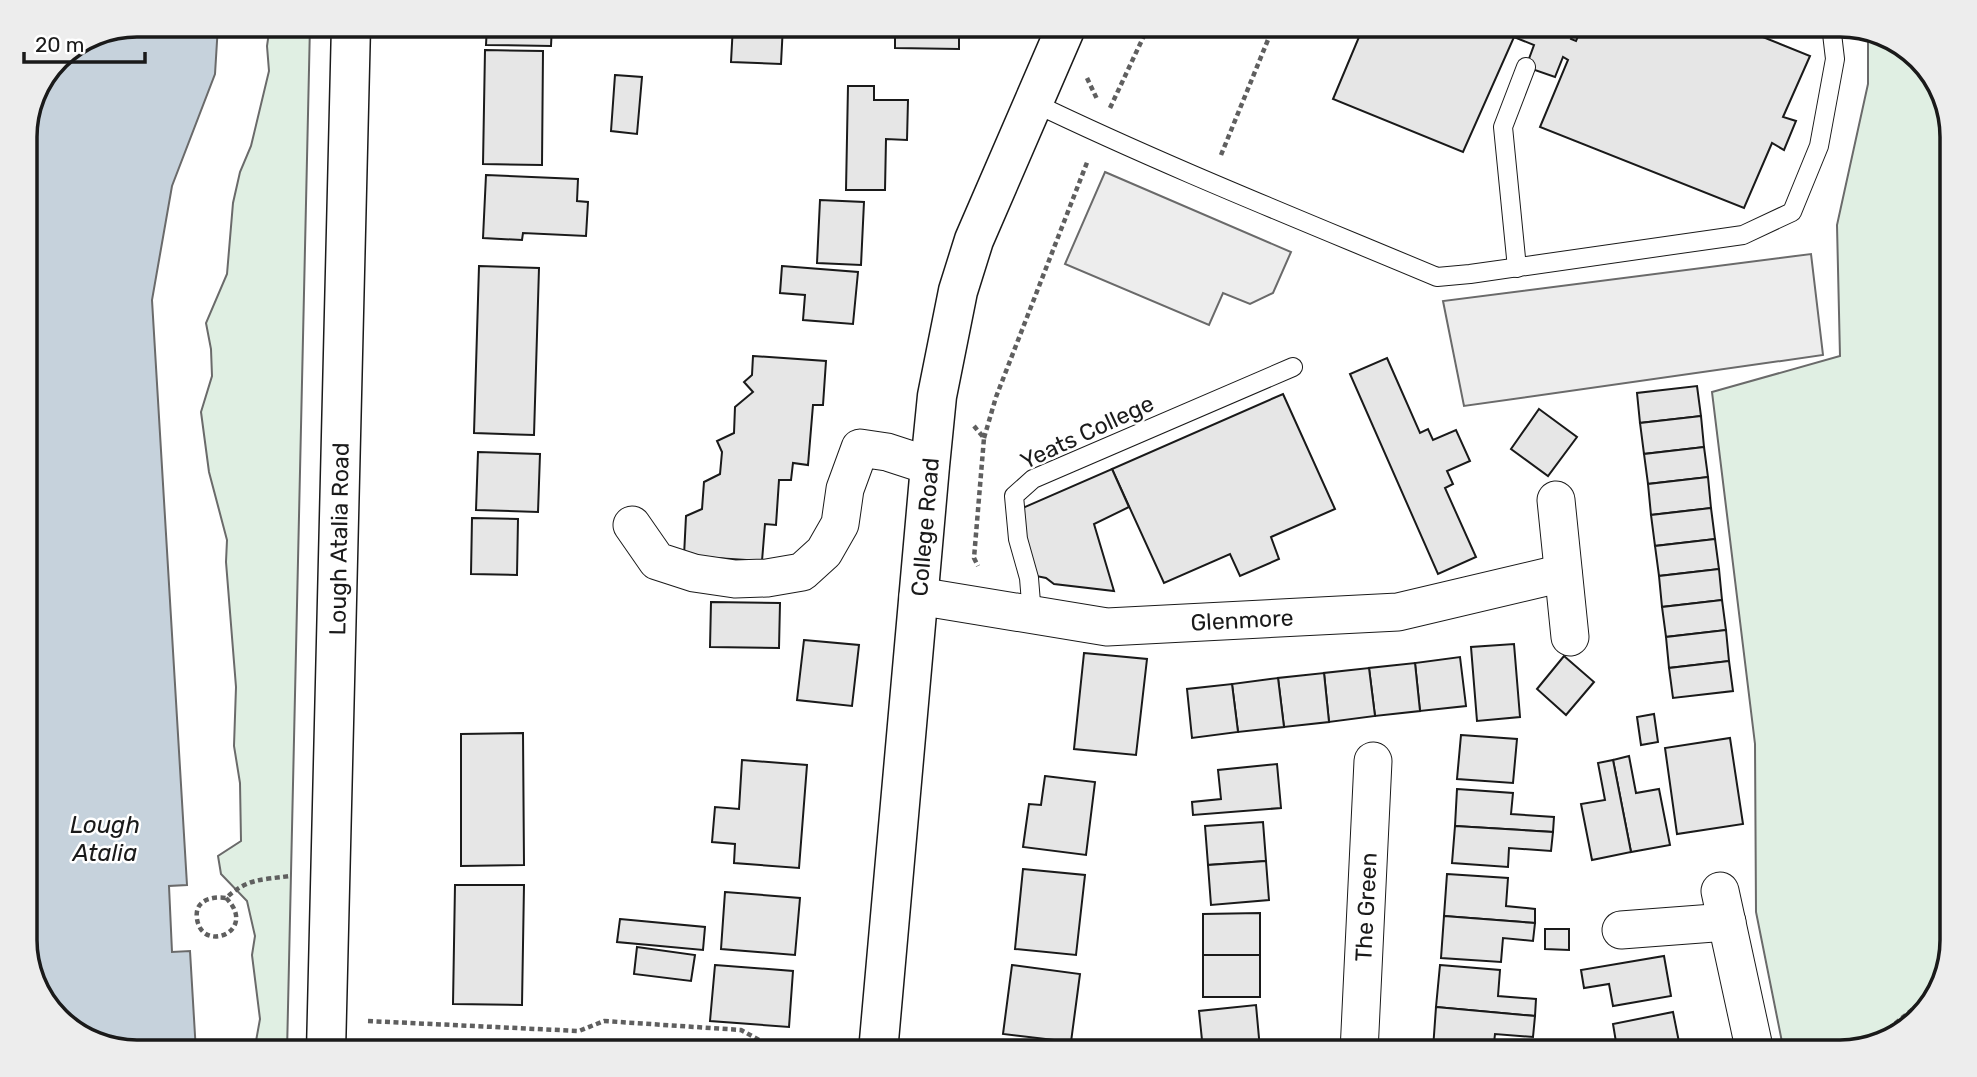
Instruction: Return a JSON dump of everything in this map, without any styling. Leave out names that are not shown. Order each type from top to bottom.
[{"type":"main road","name":"Lough Atalia Road","points":[[327,1035],[351,37]]},
{"type":"main road","name":"College Road","points":[[865,1040],[918,596],[937,396],[947,338],[974,240],[1061,37]]},
{"type":"street","points":[[632,525],[657,561],[694,573],[735,579],[767,578],[802,572],[824,552],[840,524],[845,489],[860,448],[887,452],[930,466]]},
{"type":"street","points":[[1556,500],[1570,636]]},
{"type":"street","name":"Glenmore","points":[[918,596],[1107,627],[1398,612],[1563,573]]},
{"type":"street","name":"The Green","points":[[1360,1040],[1373,761]]},
{"type":"street","points":[[1621,930],[1723,906],[1752,1040]]},
{"type":"lane","points":[[1032,102],[1180,169],[1437,277],[1517,268],[1744,234],[1792,212],[1819,146],[1835,59],[1832,37]]},
{"type":"lane","points":[[1517,268],[1503,127],[1526,67]]},
{"type":"lane","name":"Yeats College","points":[[1032,615],[1029,578],[1018,539],[1014,496],[1033,479],[1293,368]]},
{"type":"path","points":[[1108,112],[1143,37]]},
{"type":"path","points":[[1219,159],[1269,37]]},
{"type":"path","points":[[983,575],[974,558],[984,438],[996,397],[1089,156],[1081,153]]},
{"type":"path","points":[[969,419],[984,438]]},
{"type":"path","points":[[226,898],[240,885],[293,875]]},
{"type":"path","points":[[214,896],[226,898],[235,907],[237,921],[231,932],[219,937],[206,935],[198,926],[196,913],[202,902],[214,896]]},
{"type":"path","points":[[327,1035],[579,1031],[604,1021],[741,1030],[759,1040]]},
{"type":"green space","points":[[268,37],[310,37],[287,1040],[256,1040],[260,1019],[252,955],[255,936],[247,901],[221,874],[218,856],[241,841],[240,783],[234,746],[236,687],[226,562],[227,540],[209,472],[201,412],[212,376],[206,323],[227,274],[233,203],[240,172],[251,146],[269,71]]},
{"type":"green space","points":[[1868,41],[1896,54],[1923,81],[1935,105],[1940,131],[1940,940],[1938,959],[1930,984],[1915,1006],[1890,1027],[1866,1037],[1853,1039],[1782,1040],[1756,912],[1755,744],[1712,392],[1840,356],[1837,225],[1868,84]]},
{"type":"shaded area","points":[[1105,172],[1291,252],[1273,293],[1250,304],[1223,293],[1209,325],[1065,264]]},
{"type":"shaded area","points":[[1811,254],[1823,355],[1464,406],[1443,301]]},
{"type":"water","name":"Lough Atalia","points":[[137,37],[217,37],[215,74],[172,186],[152,300],[187,885],[169,886],[172,952],[190,951],[195,1040],[137,1040],[111,1037],[93,1030],[71,1015],[47,984],[37,946],[37,131],[40,111],[47,93],[57,76],[71,62],[87,50],[105,42]]},
{"type":"building","points":[[486,37],[551,37],[551,46],[486,45]]},
{"type":"building","points":[[732,37],[782,37],[781,64],[731,62]]},
{"type":"building","points":[[895,37],[959,37],[959,49],[895,48]]},
{"type":"building","points":[[1359,37],[1514,37],[1463,152],[1333,99]]},
{"type":"building","points":[[1514,37],[1572,37],[1576,41],[1578,37],[1763,37],[1810,56],[1783,117],[1796,121],[1784,150],[1772,143],[1744,208],[1540,127],[1568,60],[1563,57],[1555,77],[1526,67],[1534,45]]},
{"type":"building","points":[[485,50],[543,51],[542,165],[483,164]]},
{"type":"building","points":[[615,75],[642,77],[637,134],[611,131]]},
{"type":"building","points":[[848,86],[874,86],[874,100],[908,100],[907,140],[886,139],[885,190],[846,190]]},
{"type":"building","points":[[486,175],[578,179],[577,201],[588,202],[586,236],[523,233],[522,240],[483,238]]},
{"type":"building","points":[[820,200],[864,202],[861,265],[817,263]]},
{"type":"building","points":[[479,266],[539,268],[534,435],[474,433]]},
{"type":"building","points":[[782,266],[858,272],[853,324],[803,320],[805,295],[780,293]]},
{"type":"building","points":[[753,356],[826,361],[823,405],[813,405],[808,465],[793,463],[791,480],[779,480],[776,525],[765,524],[762,561],[684,556],[686,516],[702,509],[704,482],[720,474],[722,452],[717,441],[734,433],[735,407],[753,392],[744,382],[752,375]]},
{"type":"building","points":[[1387,358],[1420,433],[1428,429],[1433,440],[1456,430],[1470,461],[1447,471],[1453,484],[1445,488],[1476,557],[1438,574],[1350,374]]},
{"type":"building","points":[[1697,386],[1701,416],[1640,423],[1637,393]]},
{"type":"building","points":[[1283,394],[1335,509],[1271,537],[1279,559],[1240,576],[1230,554],[1164,583],[1112,469]]},
{"type":"building","points":[[1539,409],[1577,437],[1548,476],[1511,449]]},
{"type":"building","points":[[1701,416],[1704,447],[1644,454],[1640,423]]},
{"type":"building","points":[[1704,447],[1708,477],[1648,484],[1644,454]]},
{"type":"building","points":[[478,452],[540,454],[538,512],[476,510]]},
{"type":"building","points":[[1112,469],[1129,507],[1094,524],[1114,591],[1054,584],[1046,578],[1036,576],[1018,510]]},
{"type":"building","points":[[1708,477],[1711,508],[1651,515],[1648,484]]},
{"type":"building","points":[[1711,508],[1715,539],[1655,546],[1651,515]]},
{"type":"building","points":[[472,518],[518,519],[517,575],[471,574]]},
{"type":"building","points":[[1715,539],[1719,569],[1659,576],[1655,546]]},
{"type":"building","points":[[1719,569],[1722,600],[1662,607],[1659,576]]},
{"type":"building","points":[[1722,600],[1726,630],[1666,637],[1662,607]]},
{"type":"building","points":[[711,602],[780,603],[779,648],[710,647]]},
{"type":"building","points":[[1726,630],[1729,661],[1669,668],[1666,637]]},
{"type":"building","points":[[804,640],[859,645],[852,706],[797,700]]},
{"type":"building","points":[[1514,644],[1520,717],[1477,721],[1471,647]]},
{"type":"building","points":[[1084,653],[1147,659],[1136,755],[1074,749]]},
{"type":"building","points":[[1564,656],[1594,682],[1566,715],[1537,689]]},
{"type":"building","points":[[1460,657],[1466,706],[1420,711],[1415,663]]},
{"type":"building","points":[[1729,661],[1733,691],[1673,698],[1669,668]]},
{"type":"building","points":[[1415,663],[1420,711],[1375,716],[1369,668]]},
{"type":"building","points":[[1369,668],[1375,716],[1329,722],[1324,673]]},
{"type":"building","points":[[1324,673],[1329,722],[1284,727],[1278,678]]},
{"type":"building","points":[[1278,678],[1284,727],[1238,732],[1232,684]]},
{"type":"building","points":[[1232,684],[1238,732],[1192,738],[1187,689]]},
{"type":"building","points":[[1654,714],[1658,742],[1641,745],[1637,717]]},
{"type":"building","points":[[523,733],[524,865],[461,866],[461,734]]},
{"type":"building","points":[[1461,735],[1517,739],[1513,783],[1457,779]]},
{"type":"building","points":[[1730,738],[1743,824],[1677,834],[1665,748]]},
{"type":"building","points":[[1629,756],[1636,793],[1659,789],[1670,845],[1631,852],[1613,760]]},
{"type":"building","points":[[742,760],[807,765],[799,868],[734,863],[735,844],[712,842],[715,807],[739,809]]},
{"type":"building","points":[[1613,760],[1631,852],[1592,860],[1581,804],[1605,800],[1598,763]]},
{"type":"building","points":[[1277,764],[1281,808],[1193,815],[1192,802],[1221,799],[1218,770]]},
{"type":"building","points":[[1045,776],[1095,782],[1086,855],[1023,847],[1029,804],[1041,805]]},
{"type":"building","points":[[1457,789],[1513,793],[1511,814],[1554,817],[1553,832],[1455,826]]},
{"type":"building","points":[[1263,822],[1266,861],[1208,865],[1205,826]]},
{"type":"building","points":[[1455,826],[1553,832],[1551,851],[1509,848],[1508,867],[1452,863]]},
{"type":"building","points":[[1266,861],[1269,900],[1211,905],[1208,865]]},
{"type":"building","points":[[1023,869],[1085,875],[1076,955],[1015,949]]},
{"type":"building","points":[[1447,874],[1508,878],[1506,906],[1535,909],[1535,923],[1444,916]]},
{"type":"building","points":[[455,885],[524,885],[522,1005],[453,1004]]},
{"type":"building","points":[[725,892],[800,898],[795,955],[721,949]]},
{"type":"building","points":[[1260,913],[1260,955],[1203,955],[1203,914]]},
{"type":"building","points":[[1444,916],[1535,923],[1533,941],[1503,938],[1501,962],[1441,958]]},
{"type":"building","points":[[620,919],[705,927],[703,950],[617,942]]},
{"type":"building","points":[[1545,929],[1569,929],[1569,950],[1545,949]]},
{"type":"building","points":[[637,947],[695,955],[691,981],[634,974]]},
{"type":"building","points":[[1203,955],[1260,955],[1260,997],[1203,997]]},
{"type":"building","points":[[1664,956],[1671,996],[1613,1006],[1609,984],[1584,988],[1581,970]]},
{"type":"building","points":[[715,965],[793,971],[789,1027],[710,1021]]},
{"type":"building","points":[[1012,965],[1080,974],[1071,1040],[1003,1034]]},
{"type":"building","points":[[1440,965],[1500,970],[1498,996],[1536,999],[1535,1016],[1436,1007]]},
{"type":"building","points":[[1256,1005],[1259,1040],[1202,1040],[1199,1011]]},
{"type":"building","points":[[1436,1007],[1535,1016],[1533,1037],[1495,1034],[1494,1040],[1434,1040]]},
{"type":"building","points":[[1673,1012],[1679,1040],[1616,1040],[1613,1024]]}]
